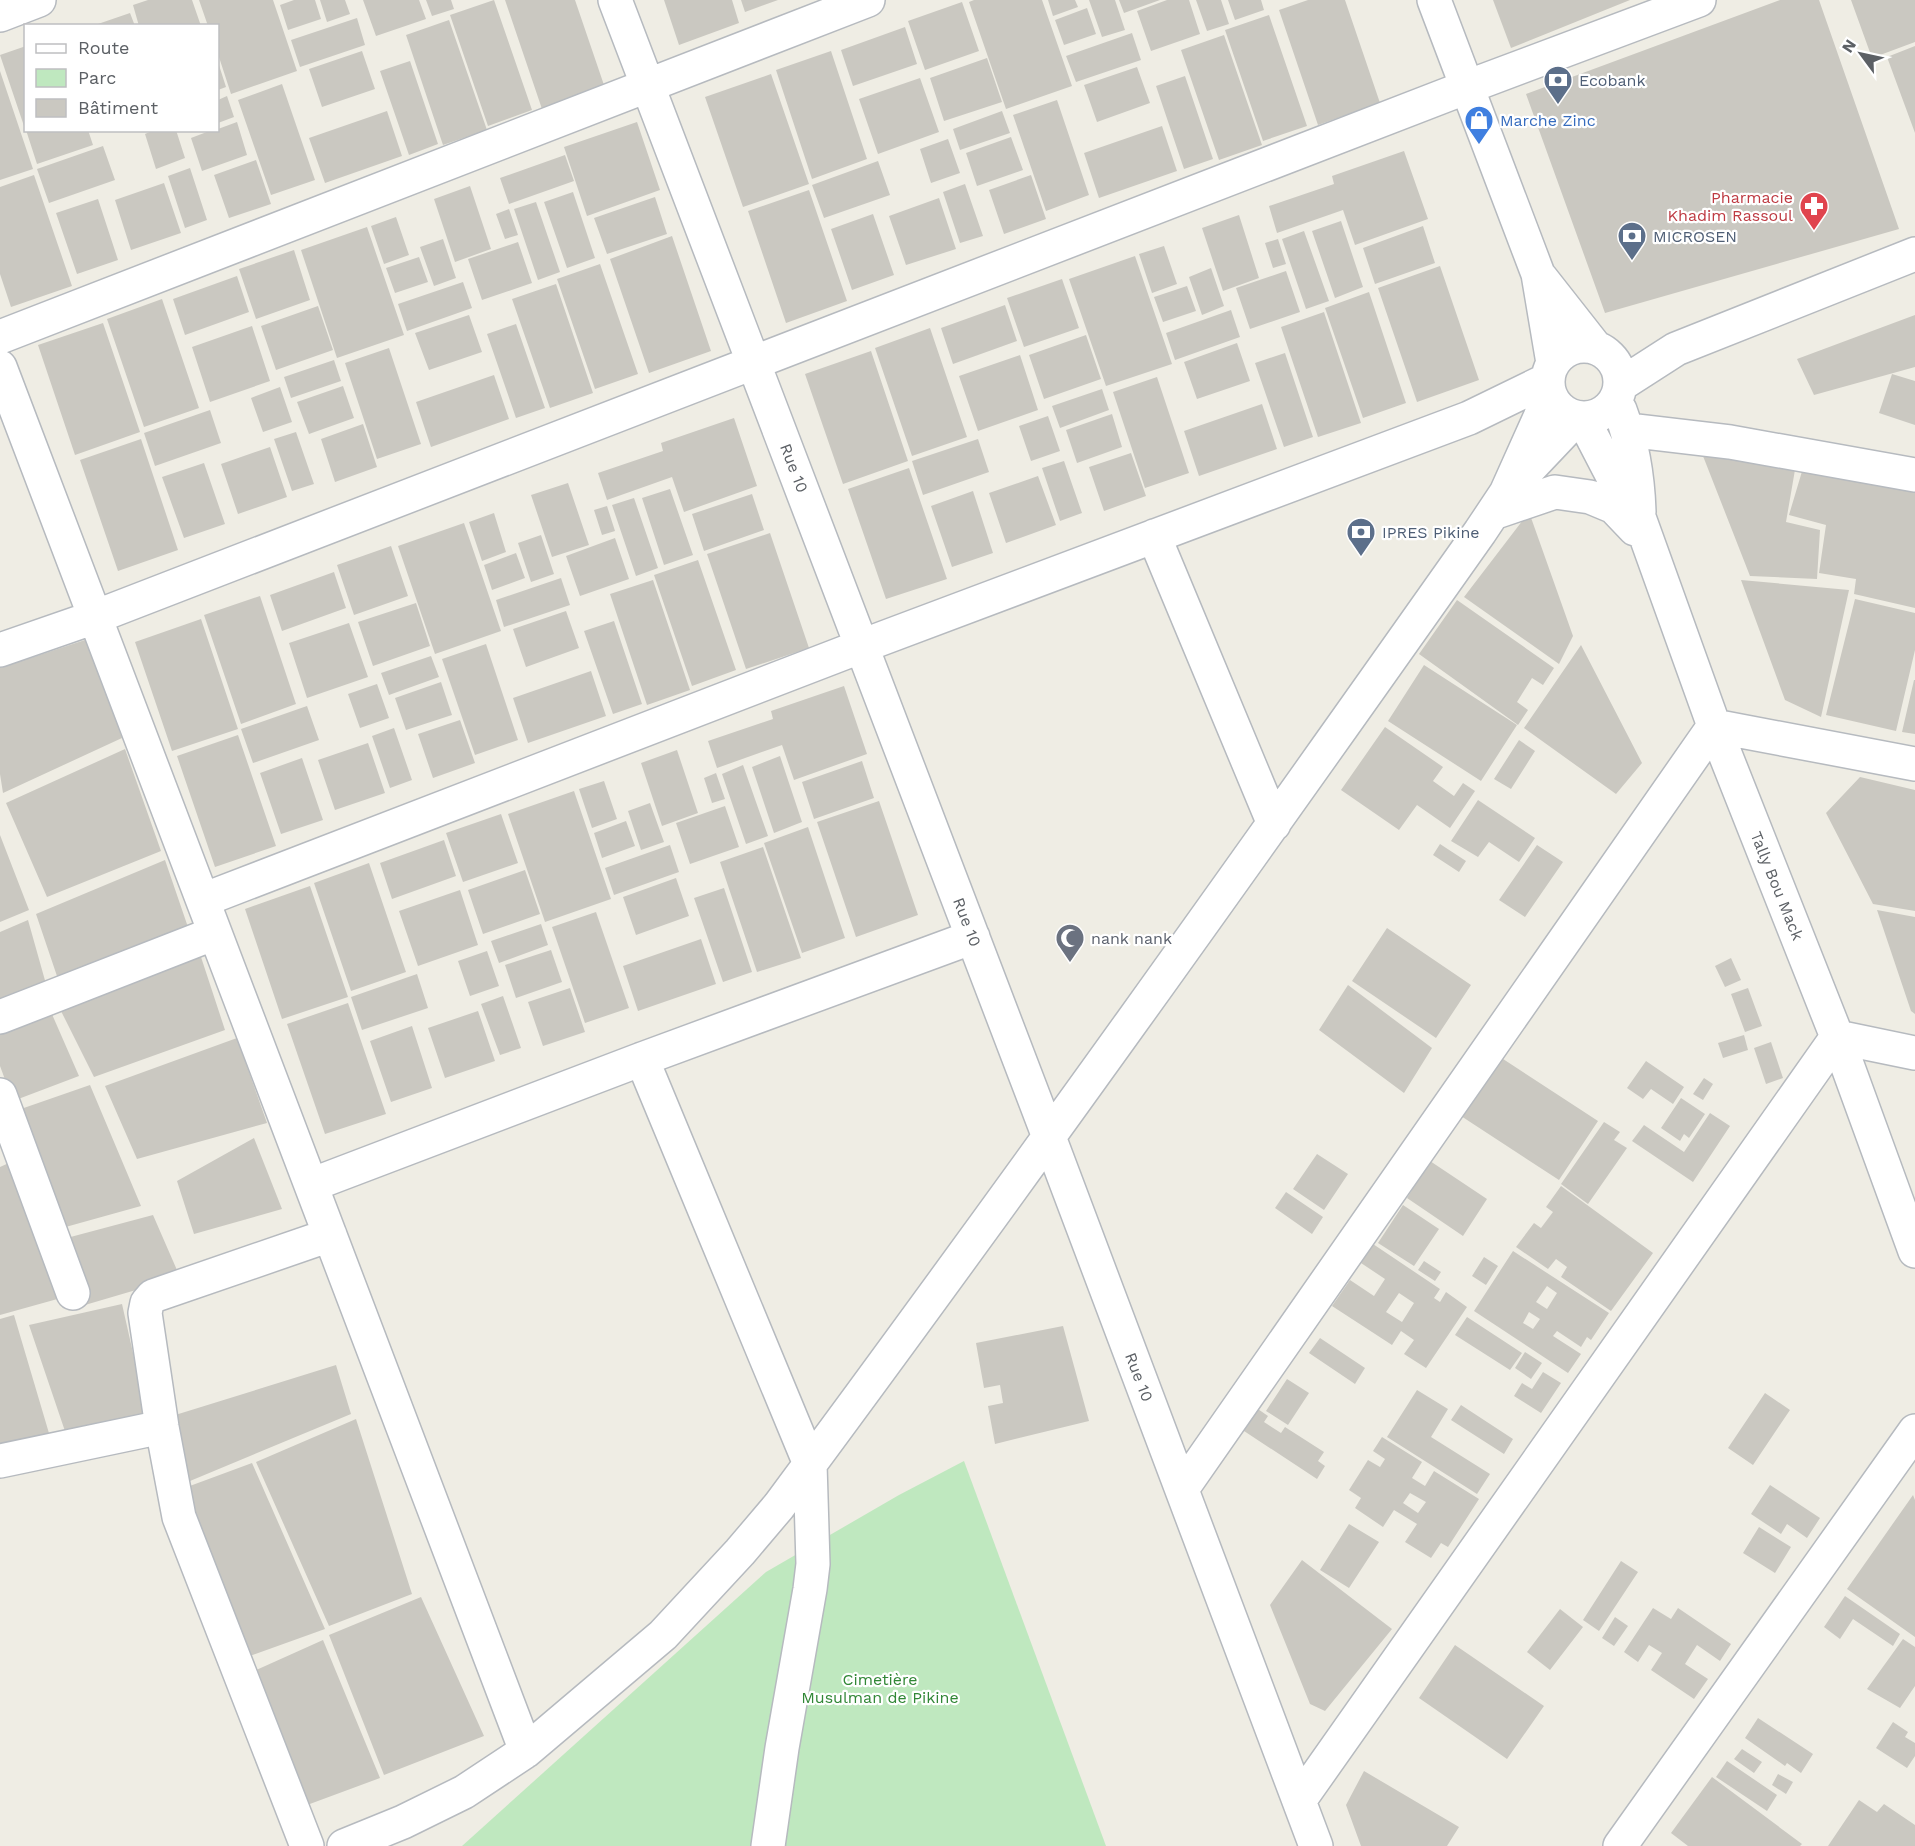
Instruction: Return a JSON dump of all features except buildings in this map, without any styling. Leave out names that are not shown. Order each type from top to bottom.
[{"type":"street","points":[[0,15],[39,0]]},
{"type":"street","name":"Rue 10","points":[[615,0],[1049,1137],[1316,1846]]},
{"type":"street","points":[[0,337],[868,0]]},
{"type":"street","points":[[1434,0],[1538,274],[1550,379],[1556,405],[1565,414],[1580,418],[1596,416],[1608,409],[1618,392],[1676,349],[1915,254]]},
{"type":"street","points":[[0,650],[95,616],[1467,87],[1700,0]]},
{"type":"street","points":[[1538,274],[1600,350],[1613,361],[1618,372],[1618,392]]},
{"type":"street","points":[[1500,503],[1561,354],[1572,348],[1584,346],[1600,350],[1676,349]]},
{"type":"street","points":[[0,367],[526,1751]]},
{"type":"street","points":[[202,900],[862,646],[1469,418],[1550,379]]},
{"type":"street","name":"Tally Bou Mack","points":[[1618,392],[1628,430],[1644,532]]},
{"type":"street","points":[[344,1846],[403,1822],[464,1792],[526,1751],[663,1635],[740,1552],[779,1506],[1049,1137],[1274,824],[1500,503],[1580,418]]},
{"type":"street","name":"Tally Bou Mack","points":[[1580,418],[1644,532],[1714,726],[1837,1037],[1915,1251]]},
{"type":"street","points":[[1628,430],[1730,442],[1915,475]]},
{"type":"street","points":[[1500,503],[1555,492],[1590,497],[1614,507],[1644,532]]},
{"type":"street","points":[[1154,536],[1274,824]]},
{"type":"street","points":[[1182,1489],[1714,726],[1915,764]]},
{"type":"street","points":[[0,1017],[215,933]]},
{"type":"street","points":[[311,1185],[642,1059],[973,937]]},
{"type":"street","points":[[1299,1801],[1837,1037],[1915,1053]]},
{"type":"street","points":[[642,1059],[810,1464],[813,1564],[780,1758],[768,1846]]},
{"type":"street","points":[[0,1095],[73,1293]]},
{"type":"street","points":[[307,1846],[179,1517],[162,1427],[145,1313],[147,1303],[153,1296],[330,1235]]},
{"type":"street","points":[[0,1461],[162,1427]]},
{"type":"street","points":[[1620,1846],[1915,1431]]},
{"type":"green space","name":"Cimetière Musulman de Pikine","points":[[964,1461],[1106,1846],[462,1846],[766,1572],[899,1495]]},
{"type":"place","name":"Ecobank","points":[[1558,106]]},
{"type":"place","name":"Marche Zinc","points":[[1479,146]]},
{"type":"place","name":"Pharmacie Khadim Rassoul","points":[[1814,232]]},
{"type":"place","name":"MICROSEN","points":[[1632,262]]},
{"type":"place","name":"IPRES Pikine","points":[[1361,558]]},
{"type":"place","name":"nank nank","points":[[1070,964]]}]
